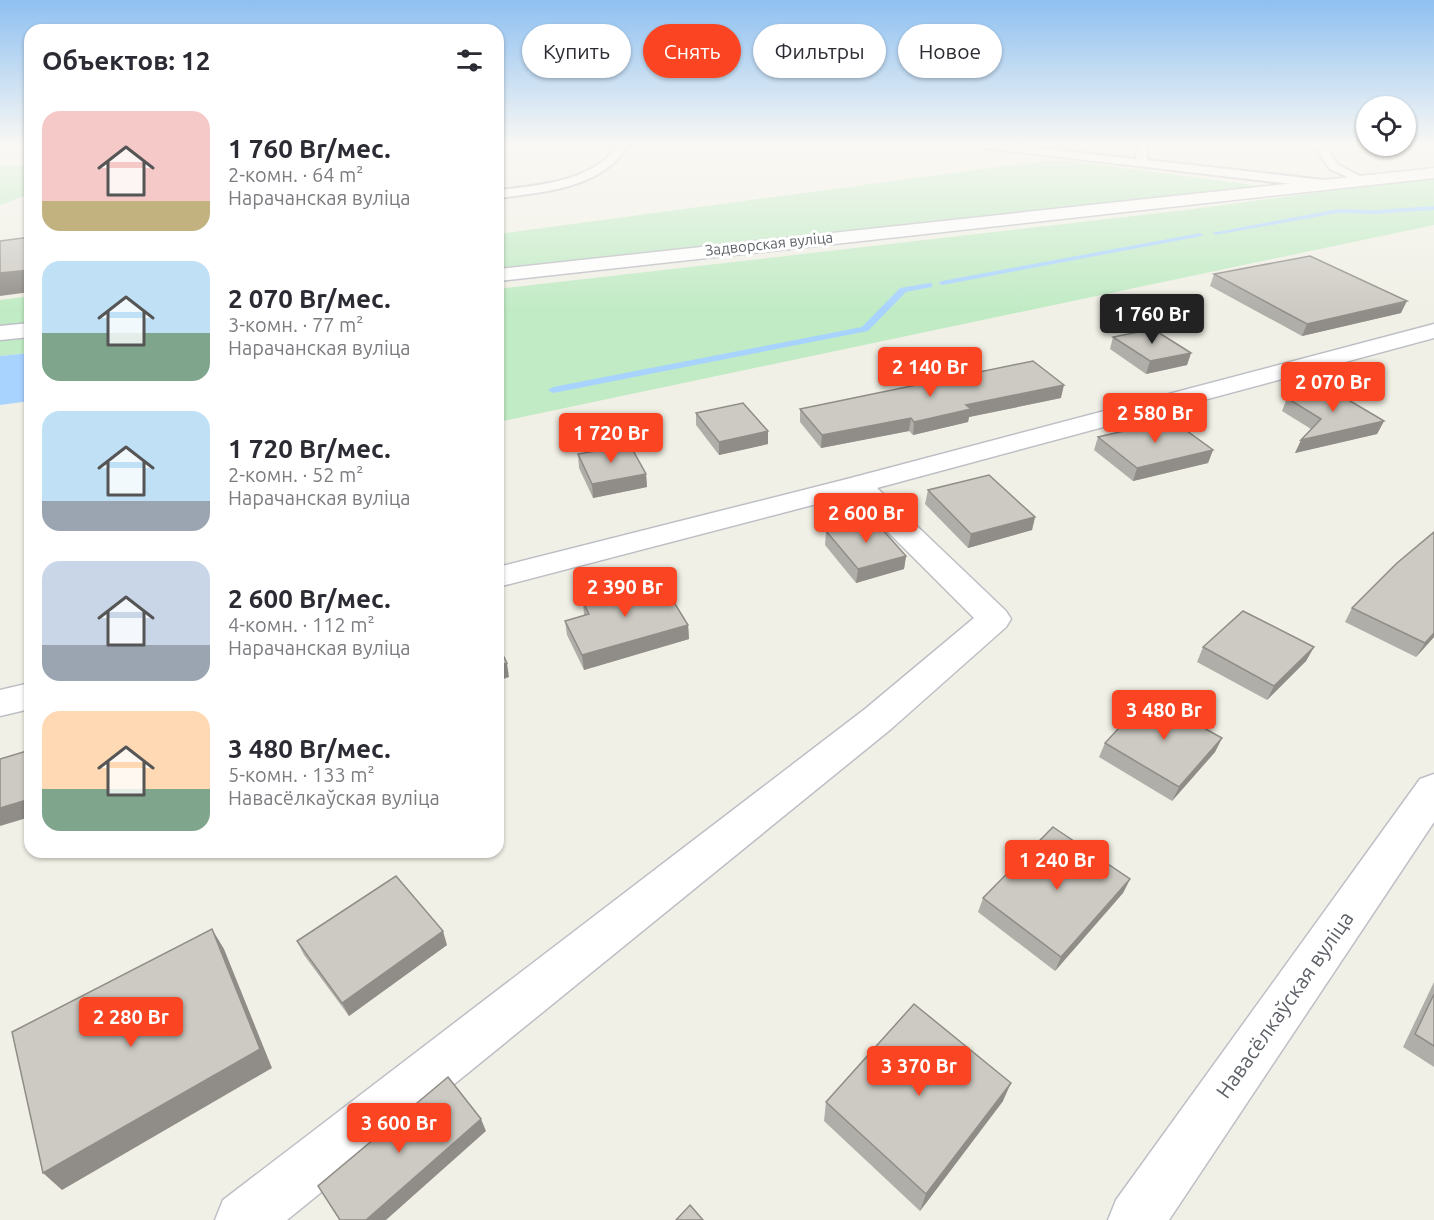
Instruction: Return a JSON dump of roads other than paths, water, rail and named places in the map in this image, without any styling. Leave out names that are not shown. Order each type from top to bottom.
[{"type":"street","name":"Задворская вуліца","points":[[504,274],[1197,199]]},
{"type":"street","points":[[0,333],[24,331]]},
{"type":"street","points":[[504,574],[857,485],[1434,331]]},
{"type":"street","points":[[243,1220],[878,719],[994,619],[857,485]]},
{"type":"street","points":[[0,703],[24,697]]},
{"type":"street","name":"Навасёлкаўская вуліца","points":[[1136,1220],[1434,790]]},
{"type":"water","points":[[24,354],[24,402],[0,405],[0,356]]},
{"type":"waterway","points":[[1215,233],[1338,211],[1374,212],[1434,208]]},
{"type":"waterway","points":[[942,283],[1200,235]]},
{"type":"waterway","points":[[553,390],[865,329],[903,290],[929,285]]}]
